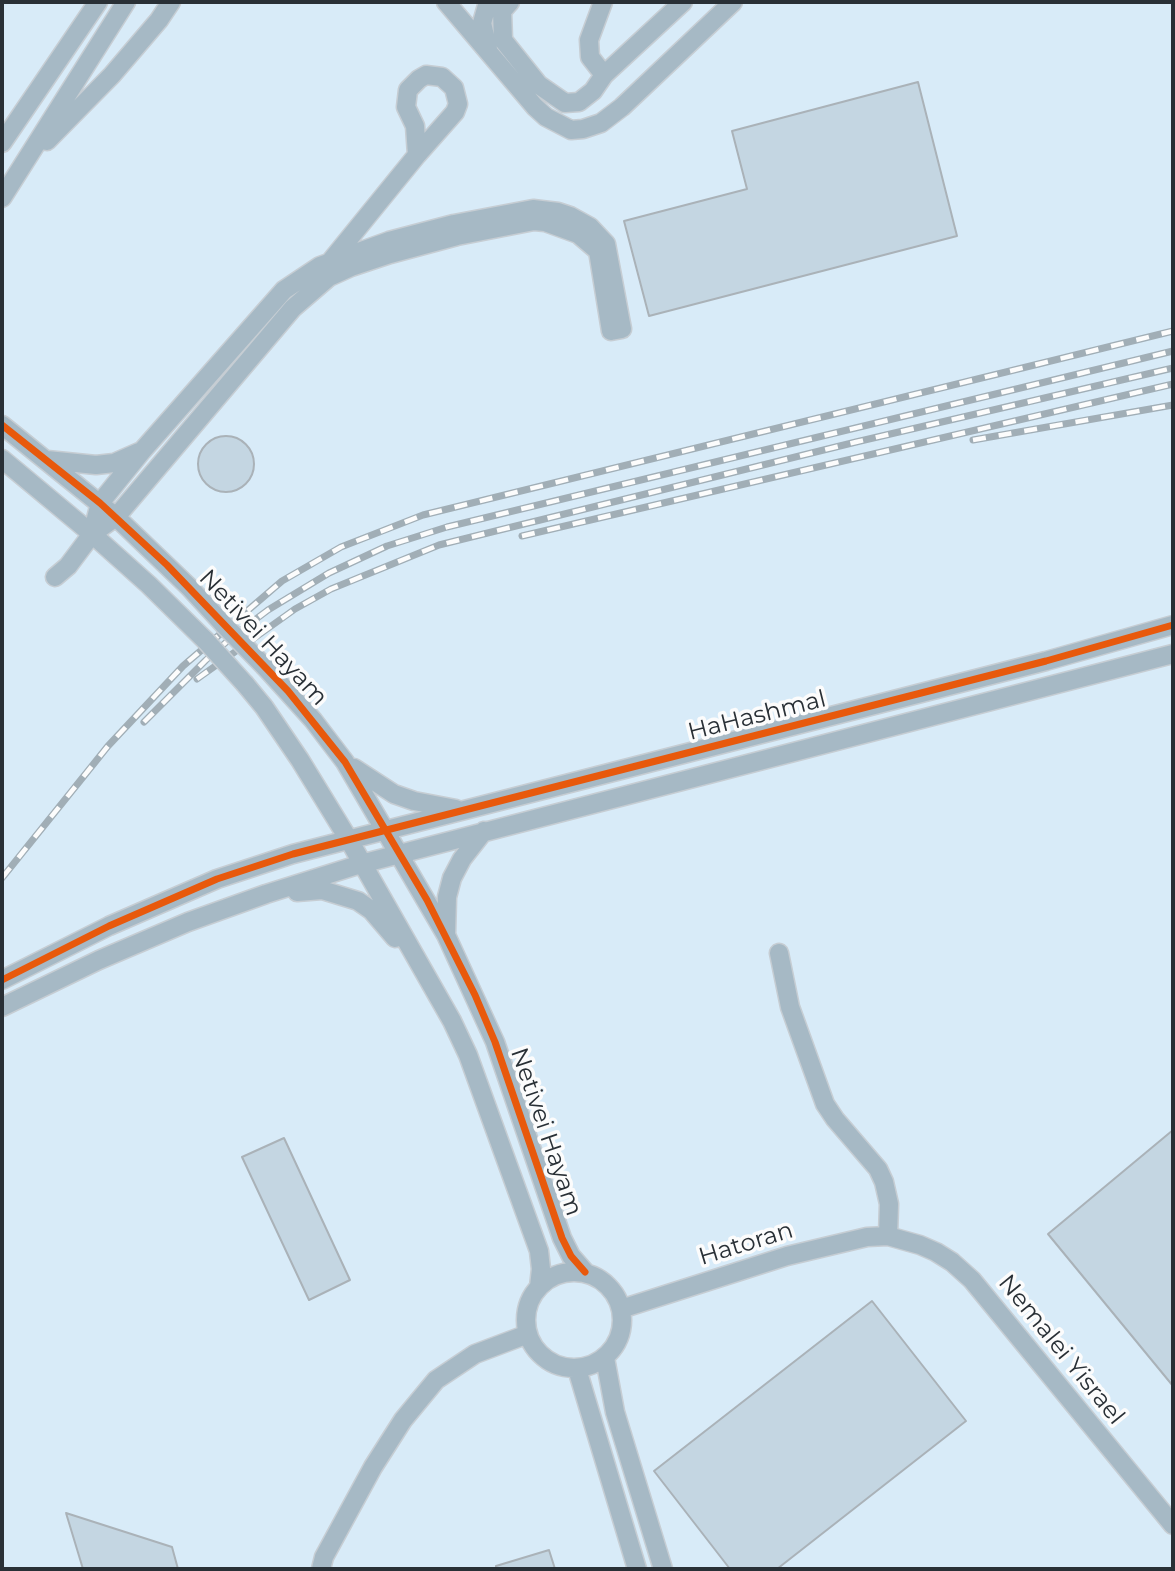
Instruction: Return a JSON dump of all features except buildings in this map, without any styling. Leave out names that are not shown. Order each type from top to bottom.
[{"type":"street","points":[[2,143],[98,2]]},
{"type":"street","points":[[2,198],[126,2]]},
{"type":"street","points":[[20,169],[112,75],[171,2]]},
{"type":"street","points":[[446,2],[546,117],[571,130],[601,123],[622,107],[733,2]]},
{"type":"street","points":[[488,2],[482,23],[489,54]]},
{"type":"street","points":[[510,2],[502,11],[503,40],[539,85],[565,103],[579,102],[593,91],[604,75],[683,2]]},
{"type":"street","points":[[603,2],[589,40],[590,57],[604,75]]},
{"type":"street","points":[[55,577],[68,566],[92,534],[116,517],[293,309],[417,155]]},
{"type":"street","points":[[92,534],[100,503],[142,451],[284,290],[329,262],[389,241],[454,224],[533,209],[558,212],[570,215],[590,227],[606,244],[616,330],[598,251],[566,228],[534,221],[457,236],[351,267],[330,277],[293,309]]},
{"type":"street","name":"Netivei Hayam","points":[[2,425],[100,503],[189,587],[313,720],[345,762],[446,935],[495,1042],[562,1238],[571,1256],[585,1272]]},
{"type":"street","points":[[46,460],[96,465],[114,463],[142,451]]},
{"type":"street","name":"Netivei Hayam","points":[[2,459],[92,534],[206,641],[264,707],[300,760],[452,1020],[468,1055],[539,1251],[539,1286]]},
{"type":"street","name":"HaHashmal","points":[[2,980],[109,926],[217,879],[293,854],[1046,661],[1173,625]]},
{"type":"street","name":"HaHashmal","points":[[265,894],[400,853],[1173,654]]},
{"type":"street","points":[[345,762],[394,794],[414,802],[463,810]]},
{"type":"street","points":[[446,935],[447,897],[452,878],[462,859],[484,831]]},
{"type":"street","points":[[2,1007],[188,922],[265,894],[322,890],[358,901],[371,910],[423,972]]},
{"type":"street","points":[[779,953],[790,1007],[825,1104],[878,1170],[884,1182],[890,1204],[888,1236]]},
{"type":"street","name":"Hatoran","points":[[621,1309],[787,1256],[867,1237],[888,1236]]},
{"type":"street","name":"Nemalei Yisrael","points":[[888,1236],[936,1252],[972,1280],[1173,1525]]},
{"type":"street","points":[[585,1272],[598,1277],[617,1296],[623,1322],[614,1348],[605,1357],[592,1365],[564,1368],[541,1356],[533,1346],[528,1334],[527,1309],[539,1286],[560,1273],[585,1272]]},
{"type":"street","points":[[321,1569],[324,1556],[373,1467],[403,1420],[436,1380],[475,1354],[528,1334]]},
{"type":"street","points":[[605,1357],[614,1412],[663,1569]]},
{"type":"street","points":[[577,1368],[637,1569]]},
{"type":"shaded area","points":[[2,2],[1173,2],[1173,1569],[2,1569]]},
{"type":"railway","points":[[2,878],[108,746],[183,666],[282,581],[341,547],[423,515],[1173,331]]},
{"type":"railway","points":[[144,722],[206,660],[268,610],[329,573],[387,546],[447,527],[1173,351]]},
{"type":"railway","points":[[197,679],[295,609],[331,589],[439,545],[856,442],[1173,368]]},
{"type":"railway","points":[[522,536],[1173,384]]},
{"type":"railway","points":[[973,440],[1173,405]]},
{"type":"cycle path","points":[[2,425],[100,503],[167,565],[288,691],[345,762],[427,900],[475,995],[495,1042],[562,1238],[571,1256],[585,1272]]},
{"type":"cycle path","points":[[2,980],[109,926],[217,879],[293,854],[1046,661],[1173,625]]}]
